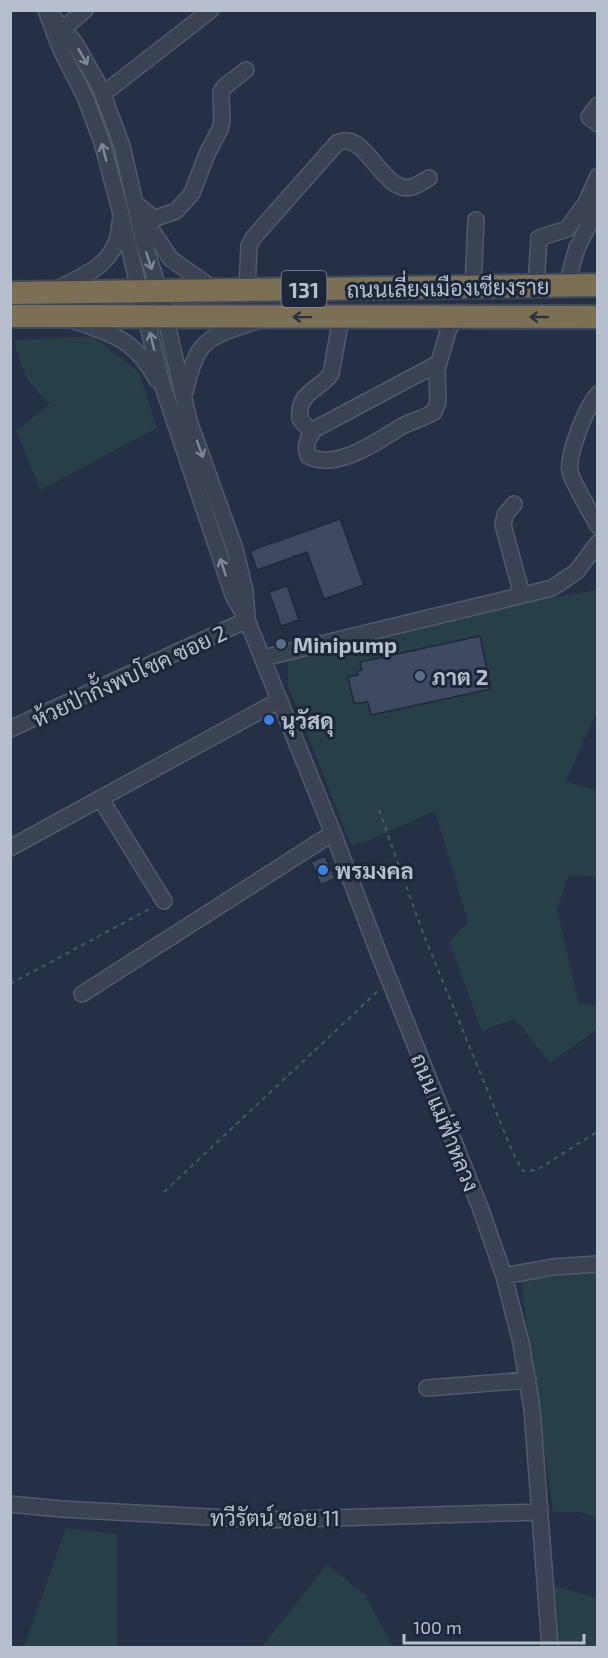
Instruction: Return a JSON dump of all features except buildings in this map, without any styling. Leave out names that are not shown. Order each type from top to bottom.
[{"type":"highway","name":"ถนนเลี่ยงเมืองเชียงราย","points":[[10,293],[150,293],[247,289],[597,285]]},
{"type":"highway","name":"ถนนเลี่ยงเมืองเชียงราย","points":[[10,316],[597,317]]},
{"type":"street","points":[[47,10],[75,43],[103,94],[122,146],[144,243],[150,293]]},
{"type":"street","points":[[47,10],[61,50],[85,97],[102,142],[120,210],[184,396],[189,421],[235,549],[245,591],[247,620]]},
{"type":"street","points":[[63,29],[85,10]]},
{"type":"street","points":[[103,94],[211,10]]},
{"type":"street","points":[[134,202],[156,218],[176,211],[187,199],[192,193],[207,154],[220,129],[221,92],[246,70]]},
{"type":"street","points":[[597,105],[589,117],[597,124]]},
{"type":"street","points":[[247,289],[249,246],[253,238],[337,144],[349,141],[357,144],[385,175],[402,187],[412,187],[429,178]]},
{"type":"street","points":[[536,286],[539,238],[567,229],[586,202],[597,176]]},
{"type":"street","points":[[134,202],[171,259],[215,290]]},
{"type":"street","points":[[566,286],[577,248],[597,207]]},
{"type":"street","points":[[49,294],[93,271],[109,256],[120,236],[120,210]]},
{"type":"street","points":[[473,287],[476,220]]},
{"type":"street","points":[[156,316],[167,398]]},
{"type":"street","points":[[62,317],[118,337],[136,350],[150,366],[167,398],[233,595],[247,620]]},
{"type":"street","points":[[184,396],[192,362],[199,349],[213,337],[233,328],[271,317]]},
{"type":"street","points":[[312,433],[300,419],[302,403],[305,396],[326,380],[330,374],[341,318]]},
{"type":"street","points":[[439,363],[315,429],[306,449],[308,456],[321,460],[356,453],[389,436],[400,427],[434,412],[438,402],[439,363],[452,318]]},
{"type":"street","points":[[597,394],[592,400],[575,441],[570,472],[597,526]]},
{"type":"street","points":[[514,504],[505,515],[503,525],[522,595]]},
{"type":"street","points":[[263,658],[552,588],[576,572],[597,543]]},
{"type":"street","name":"ถนน แม่ฟ้าหลวง","points":[[247,620],[480,1207],[504,1276],[528,1380],[537,1454],[550,1647]]},
{"type":"street","name":"ห้วยป่ากั้งพบโชค ซอย 2","points":[[10,729],[247,620]]},
{"type":"street","points":[[10,848],[280,700]]},
{"type":"street","points":[[100,798],[164,901]]},
{"type":"street","points":[[82,994],[333,833]]},
{"type":"street","points":[[504,1276],[553,1267],[597,1264]]},
{"type":"street","points":[[427,1388],[528,1380]]},
{"type":"street","name":"ทวีรัตน์ ซอย 11","points":[[10,1504],[263,1520],[540,1512]]},
{"type":"path","points":[[379,810],[423,933],[513,1154],[523,1171],[537,1170],[597,1131]]},
{"type":"path","points":[[10,984],[164,901]]},
{"type":"path","points":[[164,1192],[390,980]]},
{"type":"shaded area","points":[[92,336],[139,372],[157,428],[40,490],[16,431],[50,403],[35,389],[26,375],[14,340]]},
{"type":"shaded area","points":[[597,590],[597,711],[566,781],[597,791],[597,877],[569,875],[557,909],[579,1004],[596,1005],[597,1029],[550,1063],[515,1019],[482,1031],[449,942],[468,922],[435,811],[365,842],[351,845],[288,686],[288,658],[548,598]]},
{"type":"shaded area","points":[[597,1264],[597,1518],[579,1512],[553,1512],[521,1282],[553,1267]]},
{"type":"shaded area","points":[[66,1528],[117,1534],[117,1647],[24,1647]]},
{"type":"shaded area","points":[[327,1564],[365,1595],[393,1646],[531,1646],[262,1647]]},
{"type":"shaded area","points":[[545,1583],[597,1598],[597,1647],[557,1647]]},
{"type":"place","name":"Minipump","points":[[281,644]]},
{"type":"place","name":"ภาต 2","points":[[420,676]]},
{"type":"place","name":"นุวัสดุ","points":[[269,720]]},
{"type":"place","name":"พรมงคล","points":[[323,870]]}]
